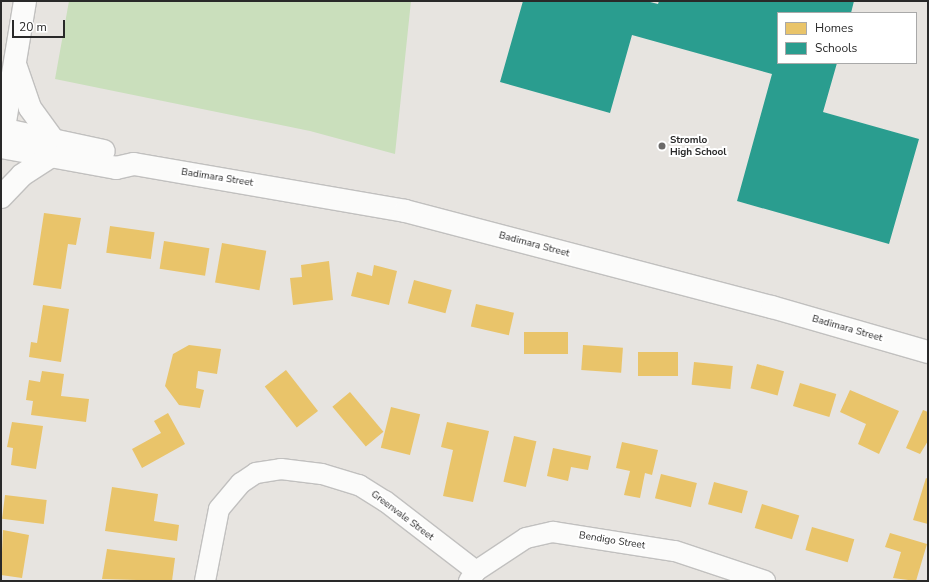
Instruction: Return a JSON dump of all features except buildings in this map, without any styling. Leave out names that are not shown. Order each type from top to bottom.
[{"type":"main road","points":[[2,138],[8,57],[10,1]]},
{"type":"main road","points":[[1,198],[22,175],[52,148],[28,103],[8,57],[25,1]]},
{"type":"main road","name":"Badimara Street","points":[[2,138],[52,148],[116,168],[134,164],[405,211],[772,307],[928,352]]},
{"type":"street","name":"Greenvale Street","points":[[206,581],[218,509],[241,483],[256,473],[281,469],[322,474],[359,485],[385,501],[473,576]]},
{"type":"street","name":"Bendigo Street","points":[[473,576],[526,538],[554,532],[675,552],[711,573],[765,581]]},
{"type":"green space","points":[[69,1],[411,1],[395,154],[310,131],[55,79]]},
{"type":"place","name":"Stromlo High School","points":[[662,146]]}]
